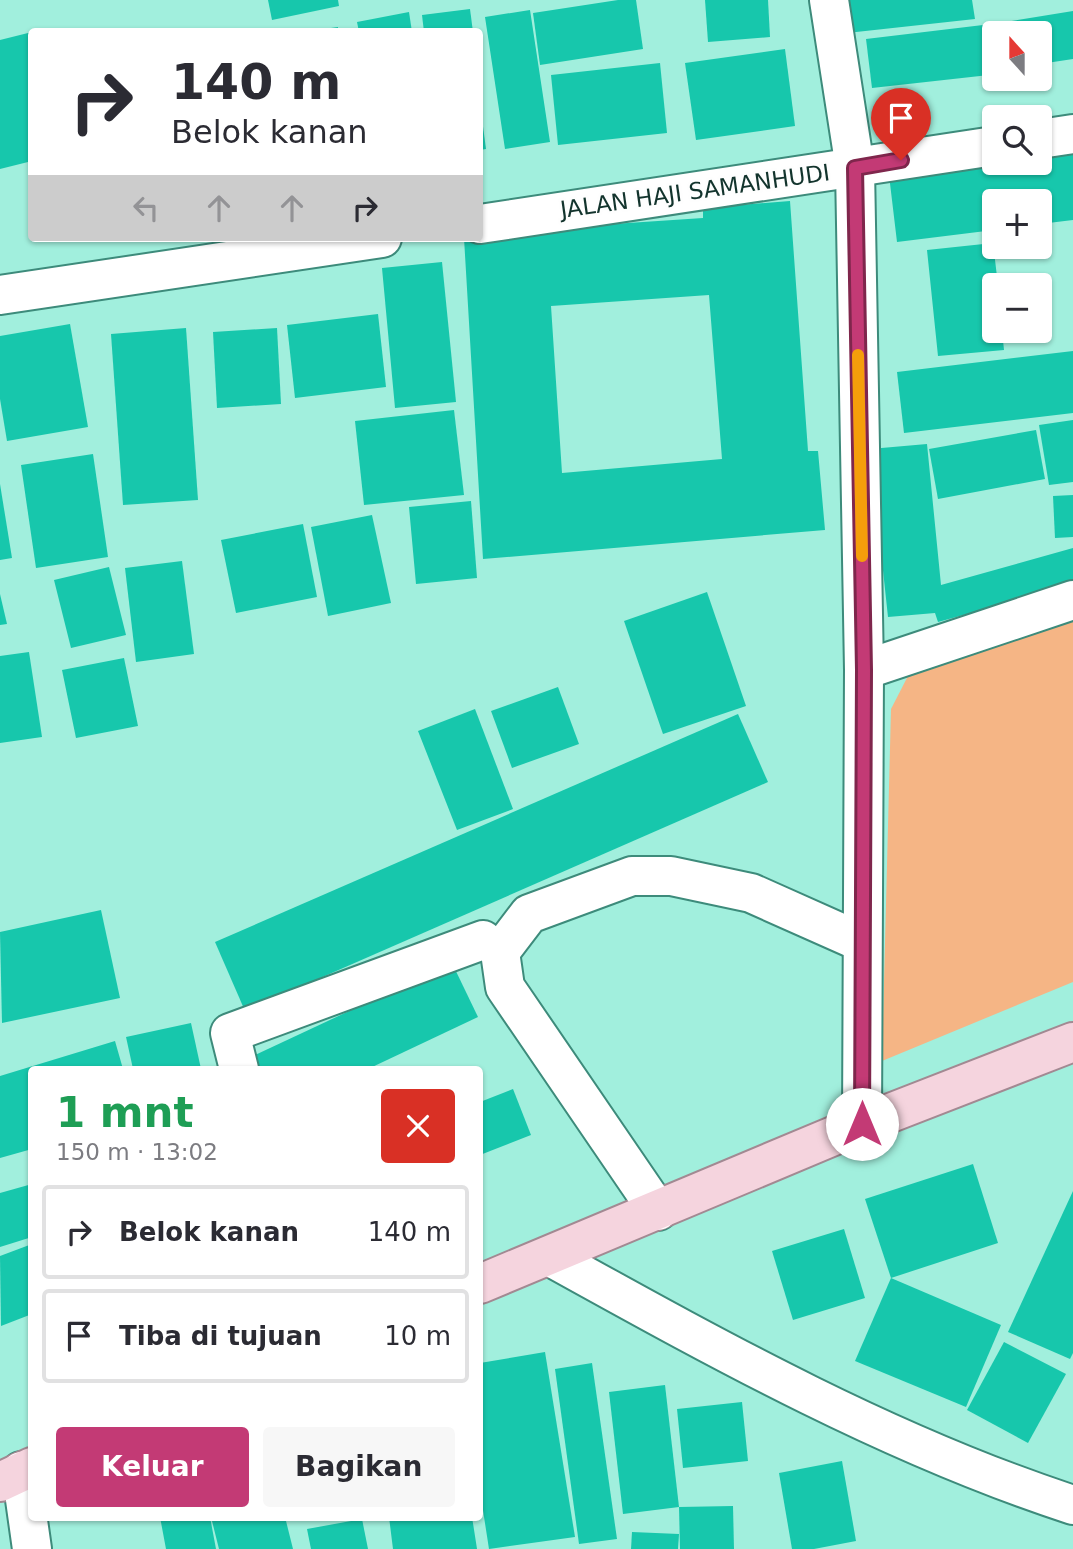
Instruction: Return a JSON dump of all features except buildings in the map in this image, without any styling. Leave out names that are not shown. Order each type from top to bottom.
[{"type":"main road","points":[[483,1283],[862,1124],[1073,1042]]},
{"type":"street","points":[[829,0],[855,168],[864,670],[862,1124]]},
{"type":"street","points":[[1052,137],[1073,134]]},
{"type":"street","name":"JALAN HAJI SAMANHUDI","points":[[483,223],[982,148]]},
{"type":"street","points":[[0,295],[355,242]]},
{"type":"street","points":[[864,670],[1073,600]]},
{"type":"street","points":[[658,1211],[505,987],[500,952],[529,914],[632,876],[671,876],[751,893],[861,942]]},
{"type":"street","points":[[238,1066],[230,1033],[483,940]]},
{"type":"street","points":[[549,1256],[753,1367],[915,1443],[1073,1504]]},
{"type":"street","points":[[17,1473],[32,1549]]},
{"type":"shaded area","points":[[1073,621],[1073,982],[882,1061],[891,709],[909,674]]},
{"type":"slow traffic","points":[[858,355],[862,556]]},
{"type":"route","points":[[862,1124],[864,670],[855,168],[901,160]]}]
